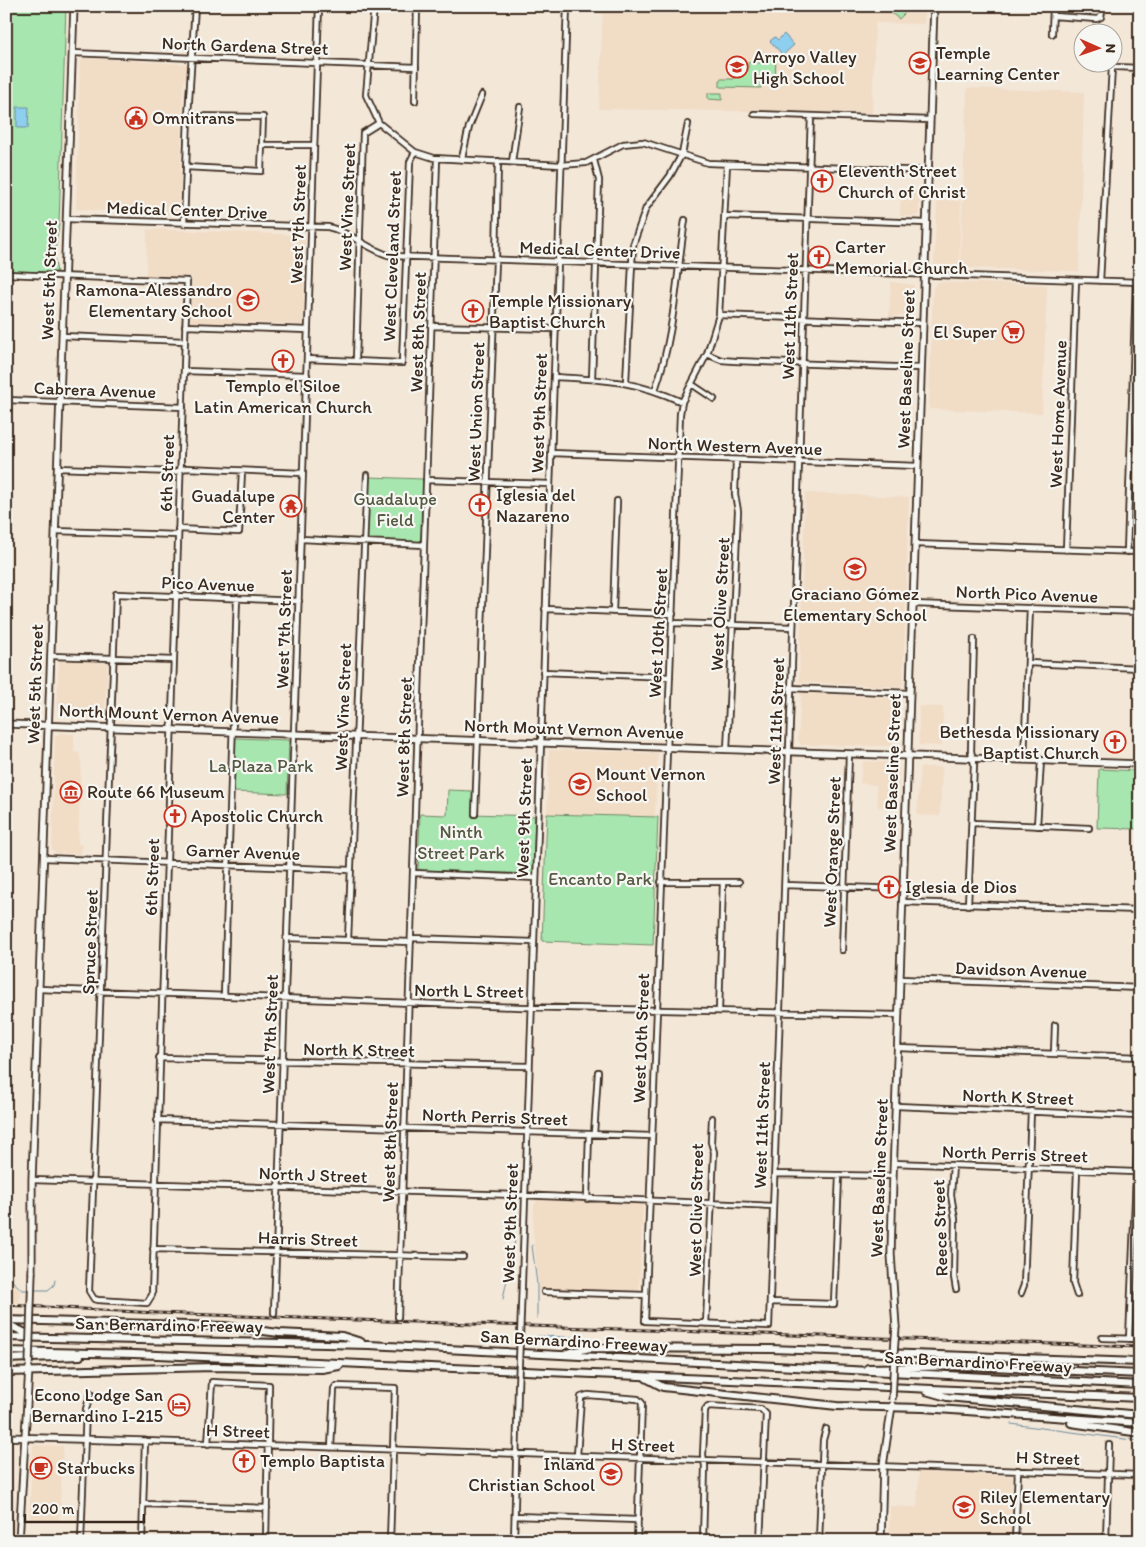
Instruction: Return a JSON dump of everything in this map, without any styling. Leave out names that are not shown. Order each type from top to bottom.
[{"type":"highway","points":[[6,1320],[224,1326],[279,1333],[342,1336],[369,1345]]},
{"type":"highway","points":[[6,1327],[13,1327],[33,1336]]},
{"type":"highway","name":"San Bernardino Freeway","points":[[6,1337],[33,1336],[369,1345],[1140,1385]]},
{"type":"highway","points":[[558,1355],[590,1348],[755,1348],[1140,1363]]},
{"type":"highway","name":"San Bernardino Freeway","points":[[6,1351],[134,1354],[1140,1398]]},
{"type":"highway","points":[[6,1359],[134,1354]]},
{"type":"highway","points":[[6,1372],[29,1368],[214,1366],[322,1369],[350,1364]]},
{"type":"highway","points":[[817,1369],[969,1366],[1140,1374]]},
{"type":"highway","points":[[645,1377],[663,1387],[837,1406],[892,1404],[1064,1419],[1140,1423]]},
{"type":"highway","points":[[913,1388],[947,1397],[1140,1415]]},
{"type":"highway","points":[[1064,1419],[1067,1423],[1140,1433]]},
{"type":"main road","name":"West 5th Street","points":[[19,1541],[29,1368],[32,1180],[74,6]]},
{"type":"main road","name":"West Baseline Street","points":[[881,1541],[883,1466],[892,1404],[896,1328],[891,1254],[893,1176],[934,6]]},
{"type":"main road","name":"North Mount Vernon Avenue","points":[[6,724],[1140,764]]},
{"type":"main road","points":[[6,1437],[145,1442]]},
{"type":"street","points":[[184,224],[195,6]]},
{"type":"street","name":"West 7th Street","points":[[274,1313],[319,6]]},
{"type":"street","points":[[374,6],[366,95],[379,123],[415,152],[437,159],[462,158],[561,165],[594,160],[623,144],[643,142],[708,163],[928,171]]},
{"type":"street","points":[[416,101],[417,6]]},
{"type":"street","name":"West 9th Street","points":[[514,1541],[567,6]]},
{"type":"street","points":[[1052,34],[1053,6]]},
{"type":"street","points":[[1053,16],[1097,19],[1101,17],[1103,6]]},
{"type":"street","name":"North Gardena Street","points":[[72,53],[416,67]]},
{"type":"street","points":[[1124,67],[1140,68]]},
{"type":"street","points":[[1100,281],[1112,72]]},
{"type":"street","points":[[462,158],[469,127],[482,95]]},
{"type":"street","points":[[512,162],[515,129],[520,107]]},
{"type":"street","points":[[754,114],[930,120]]},
{"type":"street","points":[[186,167],[261,171],[263,145],[262,117],[188,116]]},
{"type":"street","name":"West 11th Street","points":[[706,1324],[769,1326],[790,688],[812,116]]},
{"type":"street","name":"West Vine Street","points":[[356,360],[363,133],[379,123]]},
{"type":"street","points":[[626,382],[632,244],[646,208],[670,176],[682,154],[688,124]]},
{"type":"street","points":[[263,145],[314,145]]},
{"type":"street","name":"West Cleveland Street","points":[[356,360],[402,363],[410,162],[415,152]]},
{"type":"street","name":"West 8th Street","points":[[398,1317],[437,159]]},
{"type":"street","points":[[592,379],[599,180],[594,160]]},
{"type":"street","name":"West Union Street","points":[[475,814],[494,328],[498,161]]},
{"type":"street","name":"West 10th Street","points":[[706,1324],[645,1321],[678,458],[682,402],[693,385],[707,354],[719,315],[723,269],[727,164]]},
{"type":"street","points":[[725,216],[927,223]]},
{"type":"street","name":"Medical Center Drive","points":[[66,219],[312,227],[339,230],[380,253],[434,258],[1138,282]]},
{"type":"street","points":[[656,390],[669,347],[675,312],[678,267],[685,220]]},
{"type":"street","points":[[6,274],[64,276]]},
{"type":"street","name":"6th Street","points":[[64,276],[187,281],[152,1295]]},
{"type":"street","name":"West Home Avenue","points":[[1066,550],[1076,280]]},
{"type":"street","points":[[1127,552],[1138,282]]},
{"type":"street","points":[[719,315],[923,323]]},
{"type":"street","points":[[186,326],[308,330]]},
{"type":"street","points":[[431,326],[556,329]]},
{"type":"street","points":[[62,336],[185,341]]},
{"type":"street","points":[[707,354],[721,360],[735,361],[922,368]]},
{"type":"street","points":[[307,359],[356,360]]},
{"type":"street","points":[[184,371],[307,375]]},
{"type":"street","points":[[554,377],[626,382],[656,390],[682,402]]},
{"type":"street","points":[[693,385],[714,399]]},
{"type":"street","name":"Cabrera Avenue","points":[[6,400],[183,407]]},
{"type":"street","name":"North Western Avenue","points":[[551,453],[918,466]]},
{"type":"street","name":"West Olive Street","points":[[727,750],[738,511],[735,494],[736,460]]},
{"type":"street","points":[[57,468],[175,472],[186,468],[303,473]]},
{"type":"street","points":[[55,530],[239,532],[242,471]]},
{"type":"street","name":"West Vine Street","points":[[348,940],[367,475]]},
{"type":"street","points":[[426,480],[550,484]]},
{"type":"street","points":[[614,612],[617,501]]},
{"type":"street","points":[[301,539],[424,545]]},
{"type":"street","points":[[915,544],[1140,552]]},
{"type":"street","name":"Pico Avenue","points":[[116,594],[299,601]]},
{"type":"street","name":"Spruce Street","points":[[116,594],[95,1182],[89,1291],[98,1300],[147,1303],[152,1295]]},
{"type":"street","points":[[224,996],[237,598]]},
{"type":"street","name":"North Pico Avenue","points":[[912,604],[1140,612]]},
{"type":"street","points":[[1024,760],[1030,608]]},
{"type":"street","points":[[545,609],[673,614]]},
{"type":"street","points":[[673,623],[793,627]]},
{"type":"street","points":[[968,905],[973,823],[973,758],[971,751],[974,639]]},
{"type":"street","points":[[51,656],[174,660]]},
{"type":"street","points":[[1028,664],[1140,668]]},
{"type":"street","points":[[543,672],[670,677]]},
{"type":"street","points":[[790,688],[910,693]]},
{"type":"street","name":"West Orange Street","points":[[842,950],[850,754]]},
{"type":"street","points":[[1038,826],[1041,760]]},
{"type":"street","points":[[973,823],[1089,828]]},
{"type":"street","name":"Garner Avenue","points":[[44,858],[351,870]]},
{"type":"street","points":[[413,873],[536,878]]},
{"type":"street","points":[[661,882],[739,882]]},
{"type":"street","points":[[719,1011],[723,882]]},
{"type":"street","points":[[785,885],[903,889]]},
{"type":"street","points":[[902,902],[1140,910]]},
{"type":"street","points":[[286,938],[534,942]]},
{"type":"street","name":"Davidson Avenue","points":[[900,979],[1140,988]]},
{"type":"street","name":"North L Street","points":[[39,989],[408,1003],[899,1015]]},
{"type":"street","points":[[1054,1025],[1054,1053]]},
{"type":"street","points":[[898,1048],[1140,1056]]},
{"type":"street","name":"North K Street","points":[[159,1058],[406,1065],[529,1066]]},
{"type":"street","points":[[587,1199],[591,1134],[598,1072]]},
{"type":"street","points":[[1129,1339],[1140,1085]]},
{"type":"street","name":"North K Street","points":[[896,1106],[1138,1116]]},
{"type":"street","points":[[1021,1293],[1024,1285],[1031,1111]]},
{"type":"street","name":"West Olive Street","points":[[706,1324],[714,1152],[711,1142],[712,1118]]},
{"type":"street","name":"North Perris Street","points":[[157,1120],[652,1136]]},
{"type":"street","name":"North Perris Street","points":[[894,1164],[1136,1172]]},
{"type":"street","name":"Reece Street","points":[[953,1165],[952,1195],[955,1220],[954,1277],[956,1289]]},
{"type":"street","points":[[1077,1170],[1073,1283],[1077,1296]]},
{"type":"street","points":[[774,1174],[893,1176]]},
{"type":"street","points":[[770,1302],[834,1304],[839,1175]]},
{"type":"street","name":"North J Street","points":[[32,1180],[402,1191],[773,1206]]},
{"type":"street","name":"Harris Street","points":[[153,1249],[463,1257]]},
{"type":"street","points":[[1133,1259],[1140,1260]]},
{"type":"street","points":[[544,1292],[646,1295]]},
{"type":"street","points":[[1102,1338],[1140,1339]]},
{"type":"street","points":[[208,1444],[212,1382],[269,1385],[266,1541]]},
{"type":"street","points":[[331,1448],[334,1389],[336,1386],[395,1388],[390,1541]]},
{"type":"street","points":[[81,1541],[86,1409],[92,1393]]},
{"type":"street","points":[[578,1456],[581,1397],[588,1395],[636,1397],[642,1403],[638,1541]]},
{"type":"street","points":[[703,1541],[705,1410],[708,1406],[761,1409],[766,1414],[760,1541]]},
{"type":"street","points":[[819,1541],[823,1440],[826,1429]]},
{"type":"street","points":[[142,1541],[145,1442]]},
{"type":"street","name":"H Street","points":[[145,1442],[1140,1475]]},
{"type":"street","points":[[1109,1445],[1106,1540],[1140,1541]]},
{"type":"street","points":[[1015,1541],[1018,1470]]},
{"type":"street","points":[[142,1504],[267,1508]]},
{"type":"street","points":[[515,1516],[638,1520]]},
{"type":"shaded area","name":"Arroyo Valley High School","points":[[603,6],[925,6],[924,24],[875,23],[872,113],[599,109]]},
{"type":"shaded area","points":[[84,58],[188,64],[183,87],[179,213],[177,215],[76,209],[80,62]]},
{"type":"shaded area","points":[[967,88],[1084,92],[1079,271],[960,268]]},
{"type":"shaded area","points":[[901,190],[920,191],[919,216],[900,216]]},
{"type":"shaded area","points":[[937,199],[961,201],[959,267],[934,265]]},
{"type":"shaded area","name":"Ramona-Alessandro Elementary School","points":[[147,229],[305,235],[303,326],[293,324],[191,322],[192,277],[146,276]]},
{"type":"shaded area","points":[[891,282],[914,285],[912,315],[889,317]]},
{"type":"shaded area","points":[[938,282],[1047,285],[1042,413],[929,409],[933,287]]},
{"type":"shaded area","name":"Graciano Gómez Elementary School","points":[[805,493],[909,497],[903,684],[900,687],[799,682]]},
{"type":"shaded area","points":[[59,660],[108,663],[104,718],[60,715],[57,708]]},
{"type":"shaded area","points":[[801,693],[895,698],[895,738],[891,746],[801,745],[798,739]]},
{"type":"shaded area","points":[[919,706],[943,707],[942,746],[919,745]]},
{"type":"shaded area","points":[[6,731],[13,731],[6,944]]},
{"type":"shaded area","points":[[60,733],[74,734],[74,752],[79,753],[81,762],[78,844],[82,844],[81,854],[56,853],[52,849],[55,737]]},
{"type":"shaded area","points":[[549,750],[658,753],[655,817],[547,814]]},
{"type":"shaded area","points":[[863,761],[895,763],[899,767],[898,810],[878,807],[876,785],[860,783]]},
{"type":"shaded area","points":[[920,767],[942,767],[940,816],[917,815]]},
{"type":"shaded area","points":[[537,1200],[643,1204],[639,1290],[539,1289],[533,1232],[534,1205]]},
{"type":"shaded area","points":[[6,1278],[20,1290],[19,1303],[6,1303]]},
{"type":"shaded area","points":[[6,1445],[13,1448],[11,1498],[6,1498]]},
{"type":"shaded area","points":[[33,1445],[63,1446],[59,1521],[29,1521]]},
{"type":"shaded area","name":"Riley Elementary School","points":[[919,1472],[1012,1476],[1010,1541],[889,1541],[890,1506],[917,1507]]},
{"type":"green space","points":[[6,6],[66,6],[59,225],[54,257],[57,272],[6,271]]},
{"type":"green space","points":[[882,6],[912,6],[899,19]]},
{"type":"green space","points":[[762,54],[776,55],[775,80],[762,80],[761,88],[720,87],[720,79],[734,79],[734,71],[748,71],[748,62],[762,63]]},
{"type":"green space","points":[[708,93],[722,93],[722,100],[708,99]]},
{"type":"green space","name":"Guadalupe Field","points":[[369,477],[423,479],[421,542],[367,540]]},
{"type":"green space","name":"La Plaza Park","points":[[235,738],[289,740],[287,794],[233,792]]},
{"type":"green space","points":[[1099,769],[1140,771],[1140,829],[1097,828]]},
{"type":"green space","name":"Ninth Street Park","points":[[448,790],[473,791],[473,814],[535,816],[533,874],[418,870],[420,814],[447,815]]},
{"type":"green space","name":"Encanto Park","points":[[547,814],[658,817],[653,945],[542,941]]},
{"type":"water","points":[[784,34],[794,45],[783,55],[770,41],[775,37],[778,40]]},
{"type":"water","points":[[17,107],[29,107],[28,128],[17,128]]},
{"type":"water","points":[[537,1336],[590,1338],[591,1342],[537,1341]]},
{"type":"waterway","points":[[6,1242],[13,1222]]},
{"type":"waterway","points":[[503,1299],[515,1240]]},
{"type":"waterway","points":[[532,1245],[537,1284],[537,1318]]},
{"type":"waterway","points":[[6,1275],[22,1290],[29,1290]]},
{"type":"waterway","points":[[33,1290],[48,1290],[54,1285],[55,1280]]},
{"type":"waterway","points":[[1011,1424],[1140,1441]]},
{"type":"railway","points":[[6,1305],[157,1313],[1140,1347]]},
{"type":"place","name":"Temple Learning Center","points":[[920,63]]},
{"type":"place","name":"Arroyo Valley High School","points":[[737,67]]},
{"type":"place","name":"Omnitrans","points":[[136,118]]},
{"type":"place","name":"Eleventh Street Church of Christ","points":[[822,181]]},
{"type":"place","name":"Carter Memorial Church","points":[[819,257]]},
{"type":"place","name":"Ramona-Alessandro Elementary School","points":[[248,300]]},
{"type":"place","name":"Temple Missionary Baptist Church","points":[[473,311]]},
{"type":"place","name":"El Super","points":[[1013,332]]},
{"type":"place","name":"Templo el Siloe Latin American Church","points":[[283,361]]},
{"type":"place","name":"Iglesia del Nazareno","points":[[480,505]]},
{"type":"place","name":"Guadalupe Center","points":[[291,506]]},
{"type":"place","name":"Graciano Gómez Elementary School","points":[[855,569]]},
{"type":"place","name":"Bethesda Missionary Baptist Church","points":[[1115,742]]},
{"type":"place","name":"Mount Vernon School","points":[[580,784]]},
{"type":"place","name":"Route 66 Museum","points":[[71,792]]},
{"type":"place","name":"Apostolic Church","points":[[175,816]]},
{"type":"place","name":"Iglesia de Dios","points":[[889,887]]},
{"type":"place","name":"Econo Lodge San Bernardino I-215","points":[[179,1405]]},
{"type":"place","name":"Templo Baptista","points":[[244,1461]]},
{"type":"place","name":"Starbucks","points":[[41,1468]]},
{"type":"place","name":"Inland Christian School","points":[[611,1474]]},
{"type":"place","name":"Riley Elementary School","points":[[964,1507]]}]
